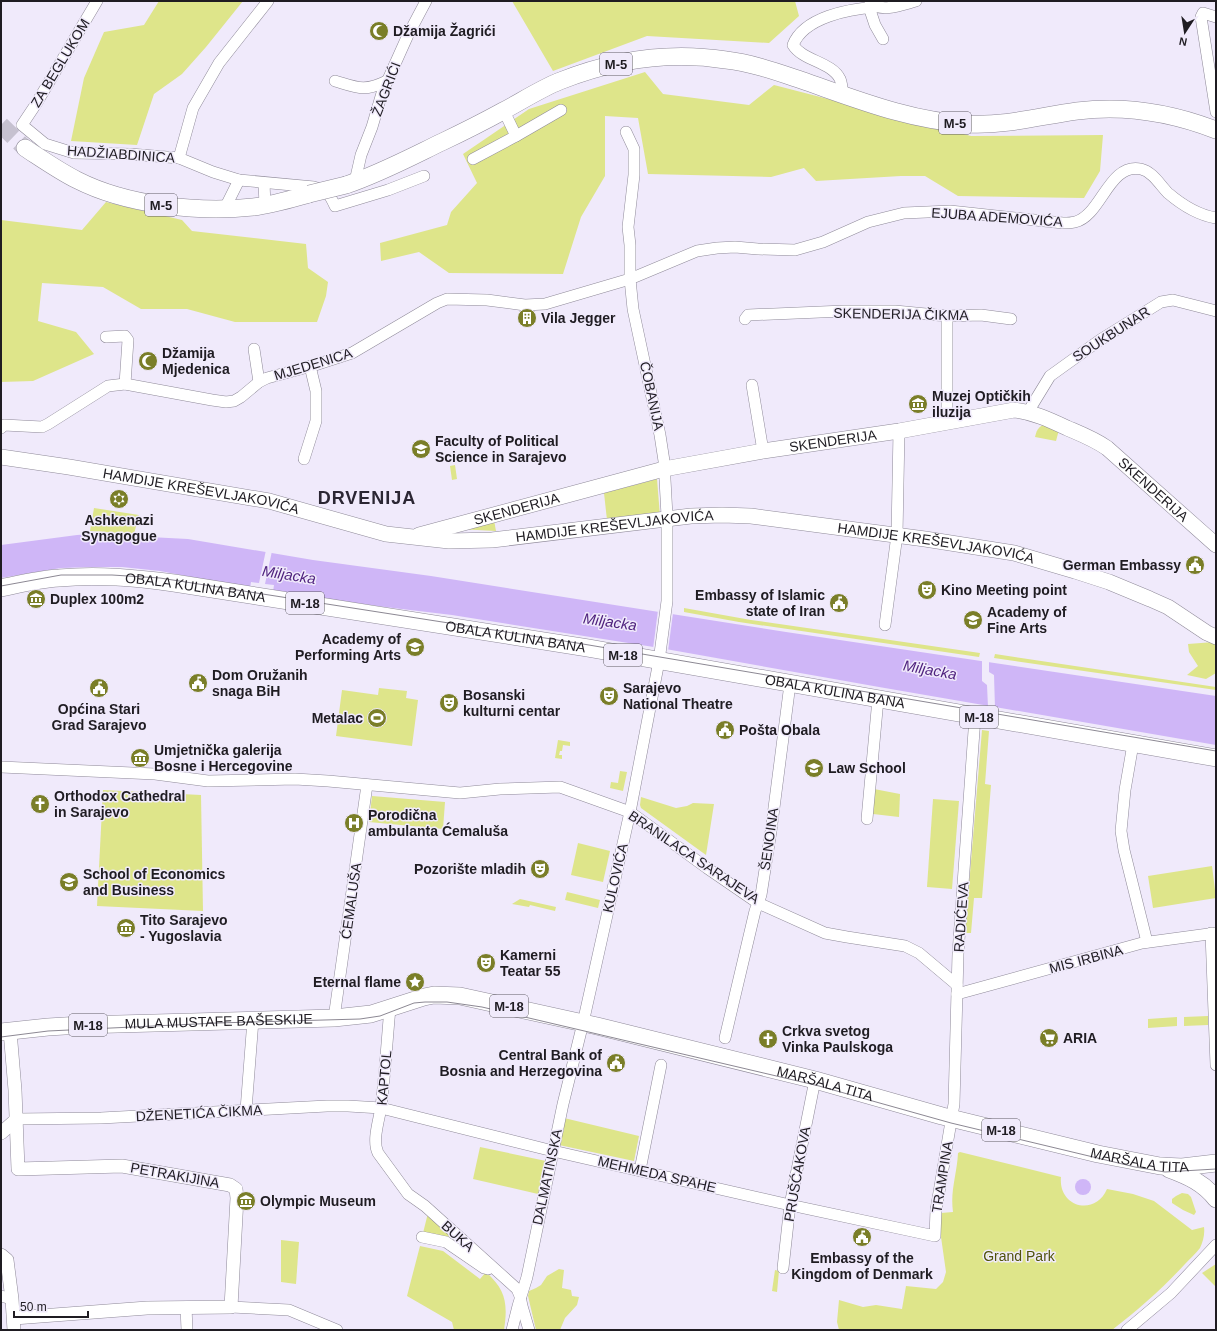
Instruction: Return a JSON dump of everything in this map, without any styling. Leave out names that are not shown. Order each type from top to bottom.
[{"type":"main road","name":"M-5","points":[[25,148],[77,180],[125,198],[165,205],[208,208],[253,207],[352,183],[410,158],[558,82],[592,70],[623,62],[652,58],[676,57],[705,57],[769,69],[882,108],[918,118],[948,123],[994,124],[1077,111],[1113,108],[1180,118],[1216,130]]},
{"type":"main road","name":"SKENDERIJA","points":[[413,537],[664,470],[763,451],[899,431],[1014,410],[1028,412],[1039,416],[1095,440],[1107,448],[1216,545]]},
{"type":"main road","name":"HAMDIJE KREŠEVLJAKOVIĆA","points":[[1,457],[269,501],[380,533],[449,541],[485,540],[667,518],[722,515],[751,516],[1005,551],[1109,582],[1150,598],[1168,607],[1216,638]]},
{"type":"main road","name":"OBALA KULINA BANA","points":[[1,588],[65,577],[103,577],[152,580],[507,635],[660,656],[790,684],[1216,758]]},
{"type":"main road","name":"MULA MUSTAFE BAŠESKIJE","points":[[5,1032],[81,1025],[334,1018],[371,1014],[414,999],[434,995]]},
{"type":"main road","name":"MARŠALA TITA","points":[[434,995],[460,996],[583,1023],[815,1080],[952,1118],[1098,1154],[1160,1166],[1182,1167],[1216,1163]]},
{"type":"main road","points":[[1160,1166],[1192,1178],[1210,1190],[1216,1198]]},
{"type":"street","name":"ZA BEGLUKOM","points":[[22,125],[97,1]]},
{"type":"street","points":[[179,158],[193,108],[219,63],[268,1]]},
{"type":"street","name":"ŽAGRIĆI","points":[[352,183],[356,178],[361,155],[387,81],[408,35],[426,1]]},
{"type":"street","points":[[843,94],[840,79],[836,74],[820,62],[797,51],[793,45],[798,36],[816,22],[836,13],[870,5],[890,8],[916,1]]},
{"type":"street","points":[[870,5],[875,25],[883,39]]},
{"type":"street","points":[[1216,17],[1203,13],[1201,17],[1216,112]]},
{"type":"street","points":[[335,81],[357,88],[366,88],[374,87],[387,81]]},
{"type":"street","points":[[472,159],[561,110]]},
{"type":"street","points":[[504,111],[516,136]]},
{"type":"street","name":"HADŽIABDINICA","points":[[22,125],[45,144],[74,153],[130,154],[179,158],[213,172],[239,180],[314,187],[324,190],[328,193],[335,206],[388,190],[424,176]]},
{"type":"street","name":"ČOBANIJA","points":[[626,132],[634,149],[634,175],[628,227],[630,245],[630,279],[634,309],[660,435],[664,470],[667,518],[666,606],[660,656]]},
{"type":"street","name":"EJUBA ADEMOVIĆA","points":[[630,279],[697,252],[717,248],[735,247],[758,250],[795,250],[823,242],[868,222],[904,213],[950,211],[1063,223],[1075,222],[1083,218],[1092,210],[1115,179],[1123,172],[1130,169],[1141,169],[1154,176],[1167,192],[1182,205],[1201,215],[1216,218]]},
{"type":"street","points":[[225,208],[239,180]]},
{"type":"street","points":[[264,183],[265,205]]},
{"type":"street","name":"MJEDENICA","points":[[1,428],[4,425],[42,427],[108,386],[125,384],[226,402],[234,401],[259,382],[267,378],[352,354],[437,303],[447,299],[487,300],[525,305],[545,304],[630,279]]},
{"type":"street","name":"SOUKBUNAR","points":[[1028,412],[1050,376],[1100,340],[1161,302],[1173,300],[1216,311]]},
{"type":"street","name":"SKENDERIJA ČIKMA","points":[[744,319],[748,315],[844,311],[895,311],[947,316],[981,315],[1011,319]]},
{"type":"street","points":[[947,316],[947,423]]},
{"type":"street","points":[[106,337],[125,336],[128,340],[125,384]]},
{"type":"street","points":[[254,349],[259,382]]},
{"type":"street","points":[[304,459],[316,421],[316,391],[310,366]]},
{"type":"street","points":[[752,385],[763,451]]},
{"type":"street","points":[[885,625],[897,535],[899,431]]},
{"type":"street","name":"KULOVIĆA","points":[[583,1023],[630,812],[660,656]]},
{"type":"street","name":"ŠENOINA","points":[[725,1038],[761,895],[790,684]]},
{"type":"street","points":[[867,819],[878,699]]},
{"type":"street","name":"RADIĆEVA","points":[[952,1118],[954,1104],[958,947],[975,717]]},
{"type":"street","points":[[1133,744],[1121,831],[1124,850],[1148,942]]},
{"type":"street","name":"BRANILACA SARAJEVA","points":[[1,767],[155,774],[208,781],[295,779],[460,793],[500,789],[560,787],[630,812],[758,903],[825,933],[905,946],[918,953],[957,989]]},
{"type":"street","name":"ĆEMALUŠA","points":[[334,1018],[367,785]]},
{"type":"street","points":[[1214,933],[1216,1065]]},
{"type":"street","name":"MIS IRBINA","points":[[957,989],[1148,942],[1214,933]]},
{"type":"street","name":"KAPTOL","points":[[376,1148],[390,1008]]},
{"type":"street","points":[[246,1110],[253,1020]]},
{"type":"street","name":"DALMATINSKA","points":[[512,1330],[520,1296],[527,1277],[562,1104],[583,1023]]},
{"type":"street","points":[[1,1133],[17,1119],[15,1090],[5,1032]]},
{"type":"street","points":[[640,1170],[661,1065]]},
{"type":"street","name":"PRUŠĆAKOVA","points":[[783,1268],[790,1205],[815,1080]]},
{"type":"street","name":"DŽENETIĆA ČIKMA","points":[[17,1119],[101,1118],[327,1106],[381,1108]]},
{"type":"street","name":"MEHMEDA SPAHE","points":[[381,1108],[553,1151],[790,1205],[935,1236]]},
{"type":"street","name":"TRAMPINA","points":[[935,1236],[937,1204],[952,1118]]},
{"type":"street","name":"PETRAKIJINA","points":[[17,1119],[18,1169],[122,1166],[230,1185],[236,1189],[237,1198],[232,1276],[232,1307]]},
{"type":"street","name":"BUKA","points":[[376,1148],[378,1153],[408,1194],[425,1206],[517,1289],[529,1330]]},
{"type":"street","points":[[1216,1163],[1216,1170]]},
{"type":"street","points":[[422,1237],[446,1242],[484,1268],[495,1269]]},
{"type":"street","points":[[1127,1330],[1171,1293],[1216,1244]]},
{"type":"street","points":[[4,1257],[6,1297],[14,1324],[147,1308],[232,1307],[289,1310],[337,1330]]},
{"type":"street","points":[[186,1307],[187,1330]]},
{"type":"green space","points":[[159,1],[243,1],[182,74],[154,94],[137,145],[71,141],[84,78],[104,32],[144,25]]},
{"type":"green space","points":[[512,1],[795,1],[799,16],[769,43],[647,36],[553,71]]},
{"type":"green space","points":[[645,72],[663,94],[749,105],[774,85],[971,136],[1103,135],[1100,171],[1084,198],[958,196],[925,176],[816,181],[804,168],[771,177],[648,174],[638,118],[605,116],[605,176],[581,217],[563,274],[449,273],[419,252],[381,261],[380,243],[447,225],[451,212],[477,183],[463,154],[529,109]]},
{"type":"green space","points":[[106,202],[182,220],[192,231],[306,244],[308,268],[328,282],[326,296],[317,322],[235,322],[187,309],[141,309],[103,287],[42,283],[38,321],[76,332],[94,354],[33,381],[1,382],[1,220],[82,230]]},
{"type":"green space","points":[[1049,423],[1060,426],[1056,441],[1035,437],[1039,427]]},
{"type":"green space","points":[[455,465],[457,479],[452,480],[450,466]]},
{"type":"green space","points":[[657,479],[660,516],[607,520],[604,493]]},
{"type":"green space","points":[[94,508],[139,515],[134,534],[90,531]]},
{"type":"green space","points":[[494,520],[496,531],[458,529]]},
{"type":"green space","points":[[684,608],[751,620],[980,653],[979,657],[739,622],[684,612]]},
{"type":"green space","points":[[1214,642],[1216,645],[1216,673],[1206,679],[1187,675],[1198,666],[1189,652],[1188,644]]},
{"type":"green space","points":[[995,654],[1216,687],[1216,690],[994,658]]},
{"type":"green space","name":"Metalac","points":[[379,688],[407,691],[406,698],[418,700],[412,746],[336,736],[342,690],[378,695]]},
{"type":"green space","points":[[982,730],[989,731],[985,784],[991,785],[982,898],[974,898],[971,933],[965,933]]},
{"type":"green space","points":[[558,740],[570,742],[570,746],[563,745],[562,751],[560,751],[559,755],[562,755],[562,759],[555,758]]},
{"type":"green space","points":[[620,771],[627,772],[623,791],[610,788],[611,782],[618,783]]},
{"type":"green space","points":[[874,789],[900,794],[899,817],[873,814]]},
{"type":"green space","points":[[103,790],[201,795],[203,911],[97,906]]},
{"type":"green space","points":[[372,796],[445,802],[443,829],[369,822]]},
{"type":"green space","points":[[641,797],[676,808],[693,803],[714,804],[706,855],[641,808]]},
{"type":"green space","points":[[933,799],[959,801],[952,889],[927,887]]},
{"type":"green space","points":[[578,843],[610,851],[603,882],[571,875]]},
{"type":"green space","points":[[1212,866],[1216,898],[1153,908],[1148,876]]},
{"type":"green space","points":[[567,892],[600,900],[598,908],[565,900]]},
{"type":"green space","points":[[520,899],[556,907],[555,911],[530,905],[529,907],[512,904]]},
{"type":"green space","points":[[1208,1016],[1208,1025],[1184,1026],[1184,1017]]},
{"type":"green space","points":[[1177,1017],[1177,1026],[1148,1028],[1148,1019]]},
{"type":"green space","points":[[564,1118],[639,1136],[634,1161],[559,1145]]},
{"type":"green space","points":[[480,1147],[546,1161],[538,1194],[473,1179]]},
{"type":"green space","name":"Grand Park","points":[[960,1152],[1061,1177],[1065,1195],[1078,1205],[1094,1203],[1101,1198],[1107,1189],[1133,1194],[1154,1201],[1192,1230],[1204,1227],[1202,1243],[1197,1252],[1168,1282],[1141,1307],[1112,1330],[839,1330],[837,1322],[839,1300],[863,1307],[876,1305],[902,1309],[906,1286],[936,1289],[943,1282],[946,1272],[941,1237],[941,1213],[953,1212],[953,1190],[958,1153]]},
{"type":"green space","points":[[1182,1193],[1188,1194],[1191,1197],[1196,1212],[1194,1215],[1172,1203],[1172,1199]]},
{"type":"green space","points":[[428,1213],[462,1243],[423,1233]]},
{"type":"green space","points":[[281,1240],[299,1242],[296,1284],[281,1282]]},
{"type":"green space","points":[[420,1246],[443,1251],[480,1279],[486,1272],[493,1279],[502,1291],[504,1298],[506,1312],[504,1330],[454,1330],[452,1322],[407,1296]]},
{"type":"green space","points":[[1216,1264],[1216,1287],[1202,1273]]},
{"type":"green space","points":[[559,1269],[564,1270],[562,1288],[571,1290],[572,1296],[579,1297],[577,1305],[565,1318],[560,1330],[536,1330],[528,1296],[529,1291],[541,1285],[547,1276]]},
{"type":"green space","points":[[775,1270],[779,1271],[777,1292],[772,1291]]},
{"type":"water","name":"Miljacka","points":[[91,534],[188,539],[313,560],[431,576],[786,632],[1216,696],[1216,745],[660,648],[452,615],[385,607],[234,585],[160,571],[122,567],[61,568],[1,578],[1,545]]},
{"type":"water","points":[[1083,1179],[1090,1184],[1091,1187],[1086,1194],[1083,1195],[1076,1190],[1075,1187],[1080,1180]]},
{"type":"pier","points":[[266,550],[272,551],[265,584],[274,585],[273,592],[250,588],[251,582],[259,583]]},
{"type":"pier","points":[[658,610],[673,613],[668,651],[653,649]]},
{"type":"pier","points":[[982,659],[989,660],[989,672],[994,675],[995,708],[988,707],[987,685],[982,681]]},
{"type":"tunnel","points":[[1,125],[25,148]]},
{"type":"tram line","points":[[1,586],[61,575],[112,575],[160,578],[577,643],[1216,751]]},
{"type":"tram line","points":[[1,1037],[48,1031],[217,1023],[360,1019],[380,1016],[414,1003],[447,1002],[482,1007],[819,1086],[951,1123],[1135,1167],[1165,1172],[1216,1169]]},
{"type":"place","name":"Džamija Žagrići","points":[[379,31]]},
{"type":"place","name":"Vila Jegger","points":[[527,318]]},
{"type":"place","name":"Džamija Mjedenica","points":[[148,361]]},
{"type":"place","name":"Muzej Optičkih iluzija","points":[[918,404]]},
{"type":"place","name":"Faculty of Political Science in Sarajevo","points":[[421,449]]},
{"type":"place","name":"Ashkenazi Synagogue","points":[[119,499]]},
{"type":"place","name":"German Embassy","points":[[1195,565]]},
{"type":"place","name":"Kino Meeting point","points":[[927,590]]},
{"type":"place","name":"Duplex 100m2","points":[[36,599]]},
{"type":"place","name":"Embassy of Islamic state of Iran","points":[[839,603]]},
{"type":"place","name":"Academy of Fine Arts","points":[[973,620]]},
{"type":"place","name":"Academy of Performing Arts","points":[[415,647]]},
{"type":"place","name":"Dom Oružanih snaga BiH","points":[[198,683]]},
{"type":"place","name":"Općina Stari Grad Sarajevo","points":[[99,688]]},
{"type":"place","name":"Sarajevo National Theatre","points":[[609,696]]},
{"type":"place","name":"Bosanski kulturni centar","points":[[449,703]]},
{"type":"place","name":"Metalac","points":[[377,718]]},
{"type":"place","name":"Pošta Obala","points":[[725,730]]},
{"type":"place","name":"Umjetnička galerija Bosne i Hercegovine","points":[[140,758]]},
{"type":"place","name":"Law School","points":[[814,768]]},
{"type":"place","name":"Orthodox Cathedral in Sarajevo","points":[[40,804]]},
{"type":"place","name":"Porodična ambulanta Ćemaluša","points":[[354,823]]},
{"type":"place","name":"Pozorište mladih","points":[[540,869]]},
{"type":"place","name":"School of Economics and Business","points":[[69,882]]},
{"type":"place","name":"Tito Sarajevo - Yugoslavia","points":[[126,928]]},
{"type":"place","name":"Kamerni Teatar 55","points":[[486,963]]},
{"type":"place","name":"Eternal flame","points":[[415,982]]},
{"type":"place","name":"ARIA","points":[[1049,1038]]},
{"type":"place","name":"Crkva svetog Vinka Paulskoga","points":[[768,1039]]},
{"type":"place","name":"Central Bank of Bosnia and Herzegovina","points":[[616,1063]]},
{"type":"place","name":"Olympic Museum","points":[[246,1201]]},
{"type":"place","name":"Embassy of the Kingdom of Denmark","points":[[862,1237]]},
{"type":"district","name":"DRVENIJA","points":[[367,498]]}]
